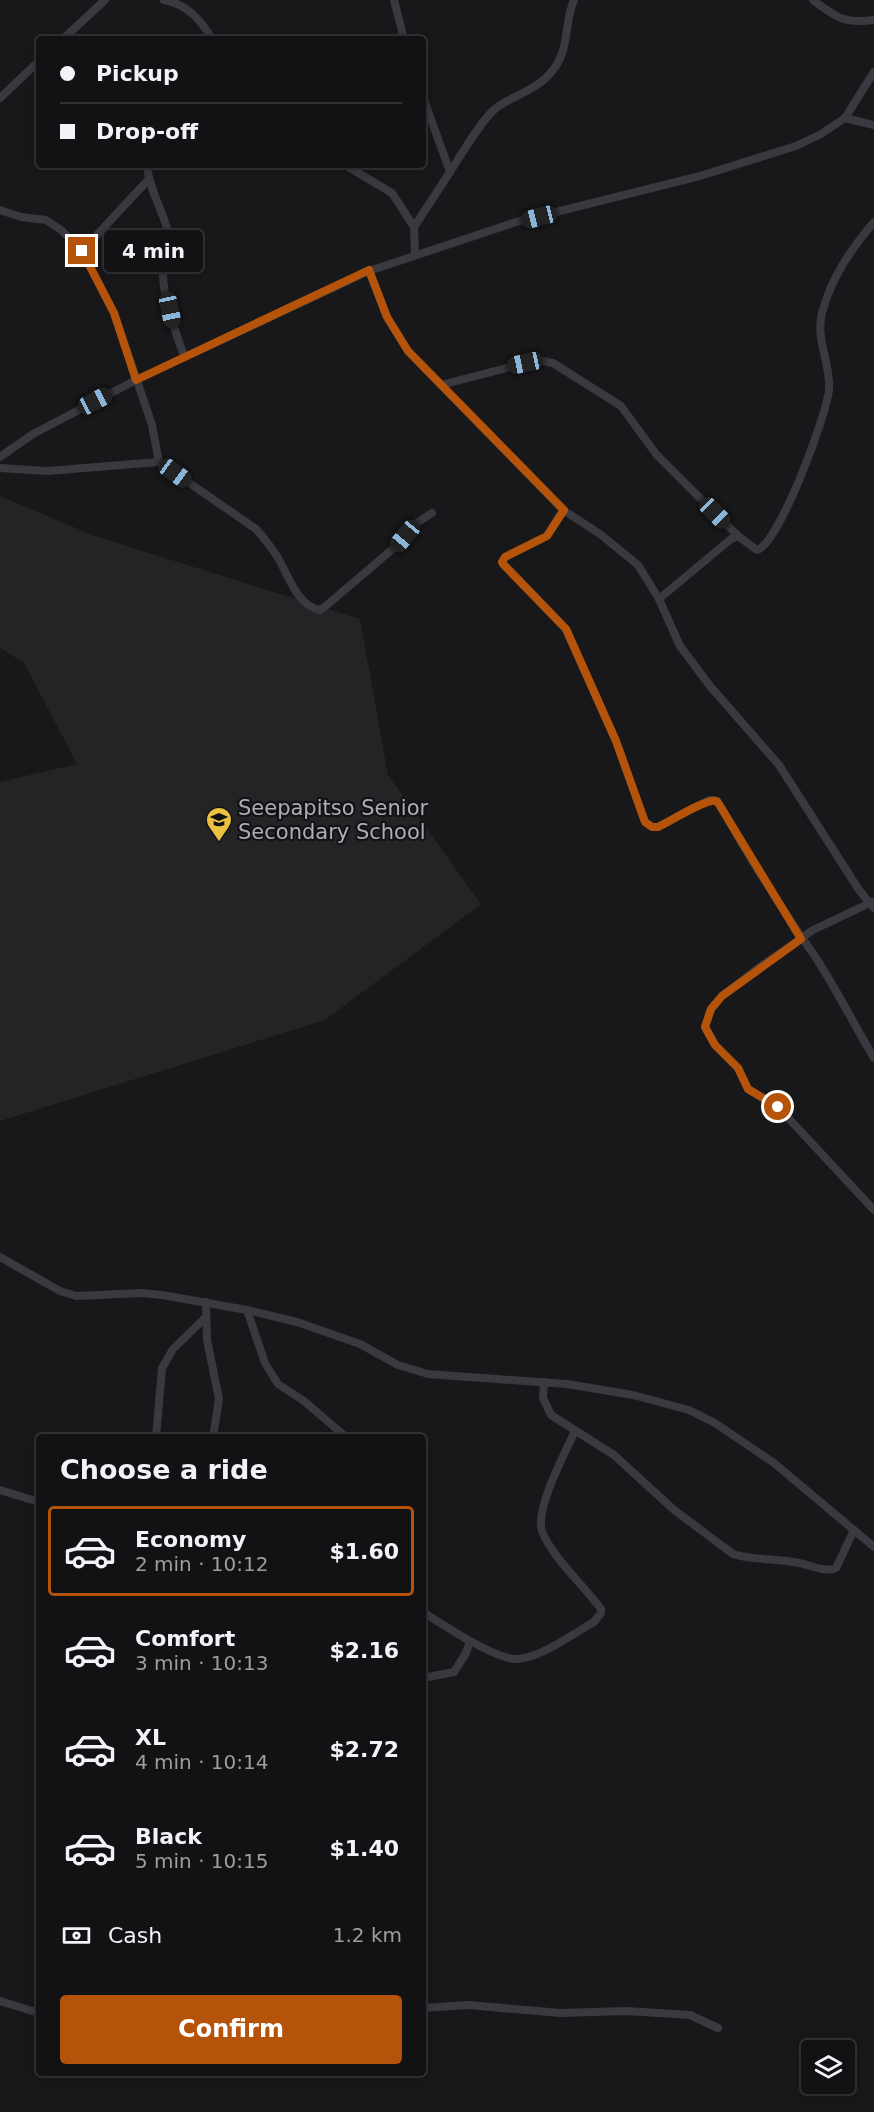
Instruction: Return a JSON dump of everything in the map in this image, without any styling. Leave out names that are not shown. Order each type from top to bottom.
[{"type":"street","points":[[66,36],[105,0]]},
{"type":"street","points":[[164,0],[183,6],[194,15],[210,36]]},
{"type":"street","points":[[394,0],[403,36]]},
{"type":"street","points":[[414,227],[495,109],[540,84],[555,68],[567,42],[574,0]]},
{"type":"street","points":[[813,0],[842,20],[850,22],[874,20]]},
{"type":"street","points":[[0,98],[36,65]]},
{"type":"street","points":[[0,457],[33,434],[136,380],[369,270],[516,222],[750,161],[795,146],[821,134],[846,118],[874,72]]},
{"type":"street","points":[[426,105],[450,172]]},
{"type":"street","points":[[846,118],[874,125]]},
{"type":"street","points":[[147,168],[148,180],[166,228],[170,246],[163,274],[173,325],[184,356]]},
{"type":"street","points":[[350,168],[392,194],[414,227],[415,255]]},
{"type":"street","points":[[82,251],[148,180]]},
{"type":"street","points":[[0,210],[21,217],[46,220],[61,230],[82,251],[114,313],[152,425],[159,462]]},
{"type":"street","points":[[441,385],[538,360],[553,363],[621,406],[656,454],[738,536],[758,550],[768,544],[782,518],[807,460],[829,392],[829,379],[821,344],[821,316],[830,286],[855,244],[874,222]]},
{"type":"street","points":[[369,270],[379,299],[408,351],[564,510],[600,534],[638,566],[659,599],[680,645],[710,686],[779,765],[859,890],[873,904],[825,923],[722,996],[711,1009],[705,1027],[715,1045],[738,1068],[748,1089],[778,1107],[874,1210]]},
{"type":"street","points":[[0,468],[46,471],[159,462],[256,530],[268,543],[297,592],[312,608],[320,609],[395,548],[415,524],[432,513]]},
{"type":"street","points":[[564,510],[547,536],[505,557],[502,562],[566,629],[616,741],[645,822],[652,827],[658,827],[705,802],[717,801],[801,939],[832,984],[874,1058]]},
{"type":"street","points":[[659,599],[738,536]]},
{"type":"street","points":[[0,1257],[60,1291],[76,1296],[141,1293],[206,1302],[297,1322],[360,1344],[398,1365],[428,1374],[544,1382],[633,1395],[704,1416],[774,1463],[874,1547]]},
{"type":"street","points":[[206,1302],[205,1318],[219,1399],[213,1434]]},
{"type":"street","points":[[247,1310],[264,1363],[278,1384],[304,1401],[342,1434]]},
{"type":"street","points":[[156,1434],[162,1368],[173,1349],[186,1339],[205,1318]]},
{"type":"street","points":[[544,1382],[545,1406],[551,1415],[614,1455],[673,1509],[738,1556],[796,1562],[830,1570],[836,1568],[854,1530]]},
{"type":"street","points":[[426,1614],[470,1641],[495,1653],[516,1659],[546,1649],[594,1622],[601,1613],[601,1609],[546,1540],[541,1523],[553,1477],[575,1431]]},
{"type":"street","points":[[3,1492],[36,1501]]},
{"type":"street","points":[[426,1678],[453,1672],[466,1653],[470,1641]]},
{"type":"street","points":[[0,2001],[36,2012]]},
{"type":"street","points":[[426,2008],[468,2005],[561,2013],[626,2011],[690,2015],[718,2028]]},
{"type":"shaded area","name":"Seepapitso Senior Secondary School","points":[[0,496],[95,536],[360,619],[388,775],[481,904],[325,1020],[0,1121],[0,782],[77,764],[24,663],[0,648]]},
{"type":"place","name":"Seepapitso Senior Secondary School","points":[[219,843]]},
{"type":"route","points":[[82,251],[98,278],[114,313],[136,380],[369,270],[387,317],[408,351],[564,510],[550,534],[505,557],[502,562],[508,571],[566,629],[616,741],[645,822],[652,827],[658,827],[709,800],[717,801],[801,939],[722,996],[711,1009],[705,1027],[715,1045],[738,1068],[748,1089],[778,1107]]}]
